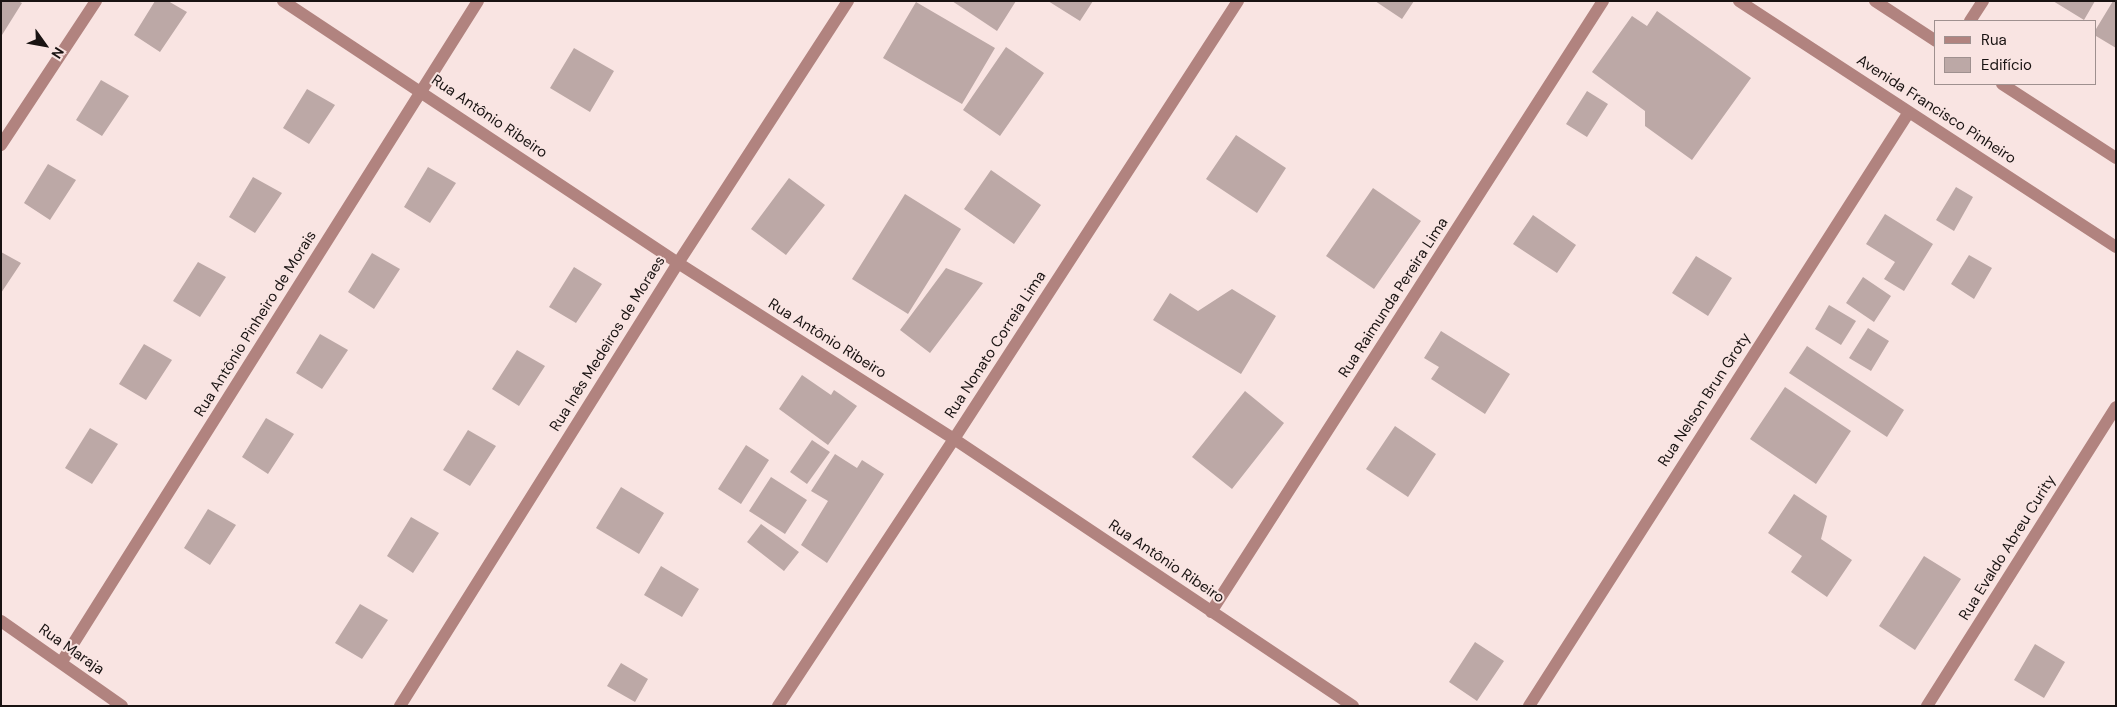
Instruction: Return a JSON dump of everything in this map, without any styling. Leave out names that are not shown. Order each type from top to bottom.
[{"type":"street","points":[[1,145],[96,1]]},
{"type":"street","name":"Rua Antônio Ribeiro","points":[[283,1],[678,263],[954,439],[1353,706]]},
{"type":"street","name":"Rua Antônio Pinheiro de Morais","points":[[61,663],[478,1]]},
{"type":"street","name":"Rua Inês Medeiros de Moraes","points":[[400,706],[678,263],[848,1]]},
{"type":"street","name":"Rua Nonato Correia Lima","points":[[778,706],[1238,1]]},
{"type":"street","name":"Rua Raimunda Pereira Lima","points":[[1211,612],[1604,1]]},
{"type":"street","name":"Avenida Francisco Pinheiro","points":[[1740,1],[2116,247]]},
{"type":"street","points":[[1875,1],[1934,40]]},
{"type":"street","points":[[1971,20],[1983,1]]},
{"type":"street","points":[[2004,85],[2116,158]]},
{"type":"street","name":"Rua Nelson Brun Groty","points":[[1529,706],[1909,112]]},
{"type":"street","name":"Rua Evaldo Abreu Curity","points":[[1928,706],[2116,407]]},
{"type":"street","name":"Rua Maraja","points":[[1,621],[122,706]]},
{"type":"building","points":[[1,1],[18,1],[22,3],[2,35]]},
{"type":"building","points":[[155,1],[168,1],[187,12],[160,52],[134,35]]},
{"type":"building","points":[[952,1],[1016,1],[997,31]]},
{"type":"building","points":[[1048,1],[1093,1],[1080,21]]},
{"type":"building","points":[[1375,1],[1414,1],[1402,19]]},
{"type":"building","points":[[2053,1],[2095,1],[2084,20]]},
{"type":"building","points":[[2113,1],[2116,1],[2116,48],[2097,37],[2097,27]]},
{"type":"building","points":[[916,2],[995,48],[962,104],[883,58]]},
{"type":"building","points":[[1657,11],[1751,78],[1692,160],[1645,126],[1645,111],[1592,72],[1632,16],[1647,26]]},
{"type":"building","points":[[1006,47],[1044,73],[1000,136],[963,110]]},
{"type":"building","points":[[574,48],[614,71],[590,112],[550,88]]},
{"type":"building","points":[[101,80],[129,96],[102,136],[76,120]]},
{"type":"building","points":[[307,89],[335,105],[309,144],[283,128]]},
{"type":"building","points":[[1587,91],[1608,104],[1587,137],[1566,124]]},
{"type":"building","points":[[1236,135],[1286,168],[1257,213],[1206,179]]},
{"type":"building","points":[[48,164],[76,180],[50,220],[24,203]]},
{"type":"building","points":[[428,167],[456,183],[430,223],[404,207]]},
{"type":"building","points":[[991,170],[1041,205],[1014,244],[964,209]]},
{"type":"building","points":[[253,177],[282,193],[255,233],[229,217]]},
{"type":"building","points":[[789,178],[825,205],[786,255],[751,229]]},
{"type":"building","points":[[1956,187],[1973,197],[1954,231],[1936,220]]},
{"type":"building","points":[[1373,188],[1421,221],[1374,289],[1326,256]]},
{"type":"building","points":[[905,194],[961,229],[908,314],[852,279]]},
{"type":"building","points":[[1885,214],[1933,244],[1904,291],[1884,279],[1895,262],[1866,244]]},
{"type":"building","points":[[1533,215],[1576,245],[1557,273],[1513,244]]},
{"type":"building","points":[[1,252],[21,263],[1,293]]},
{"type":"building","points":[[372,253],[400,269],[374,309],[348,292]]},
{"type":"building","points":[[1969,255],[1992,268],[1974,299],[1951,284]]},
{"type":"building","points":[[1696,256],[1732,278],[1708,316],[1672,293]]},
{"type":"building","points":[[198,262],[226,277],[200,317],[173,301]]},
{"type":"building","points":[[574,267],[602,284],[576,323],[549,307]]},
{"type":"building","points":[[946,268],[983,283],[930,353],[900,330]]},
{"type":"building","points":[[1863,277],[1891,296],[1874,322],[1846,303]]},
{"type":"building","points":[[1232,289],[1276,316],[1241,374],[1153,320],[1170,293],[1198,311]]},
{"type":"building","points":[[1829,305],[1856,321],[1841,345],[1815,329]]},
{"type":"building","points":[[1868,328],[1889,341],[1871,371],[1849,358]]},
{"type":"building","points":[[1441,331],[1510,374],[1485,414],[1431,379],[1439,367],[1424,358]]},
{"type":"building","points":[[320,334],[348,350],[322,389],[296,373]]},
{"type":"building","points":[[144,344],[172,360],[146,400],[119,384]]},
{"type":"building","points":[[1807,346],[1904,410],[1887,437],[1789,373]]},
{"type":"building","points":[[517,350],[545,366],[519,406],[492,389]]},
{"type":"building","points":[[802,375],[831,395],[834,390],[857,406],[828,445],[779,409]]},
{"type":"building","points":[[1785,387],[1851,431],[1816,484],[1750,439]]},
{"type":"building","points":[[1245,391],[1284,423],[1232,489],[1192,457]]},
{"type":"building","points":[[266,418],[294,434],[268,474],[242,457]]},
{"type":"building","points":[[1395,426],[1436,454],[1408,497],[1366,469]]},
{"type":"building","points":[[90,428],[118,444],[92,484],[65,468]]},
{"type":"building","points":[[468,430],[496,446],[470,486],[443,470]]},
{"type":"building","points":[[812,440],[830,452],[807,484],[790,472]]},
{"type":"building","points":[[746,445],[769,460],[741,504],[718,489]]},
{"type":"building","points":[[835,454],[857,468],[862,460],[884,474],[827,563],[801,545],[828,501],[811,491]]},
{"type":"building","points":[[771,477],[807,500],[785,534],[749,511]]},
{"type":"building","points":[[621,487],[664,513],[639,554],[596,528]]},
{"type":"building","points":[[1794,494],[1827,516],[1821,539],[1852,560],[1827,597],[1791,572],[1802,556],[1768,533]]},
{"type":"building","points":[[208,509],[236,525],[210,565],[184,548]]},
{"type":"building","points":[[411,517],[439,533],[413,573],[387,556]]},
{"type":"building","points":[[761,524],[799,552],[784,571],[747,542]]},
{"type":"building","points":[[1924,556],[1961,579],[1915,650],[1879,626]]},
{"type":"building","points":[[661,566],[699,589],[682,617],[644,595]]},
{"type":"building","points":[[360,604],[388,620],[362,659],[335,643]]},
{"type":"building","points":[[1475,642],[1504,661],[1477,701],[1449,682]]},
{"type":"building","points":[[2035,644],[2065,662],[2044,698],[2014,680]]},
{"type":"building","points":[[621,663],[648,679],[635,702],[607,686]]}]
